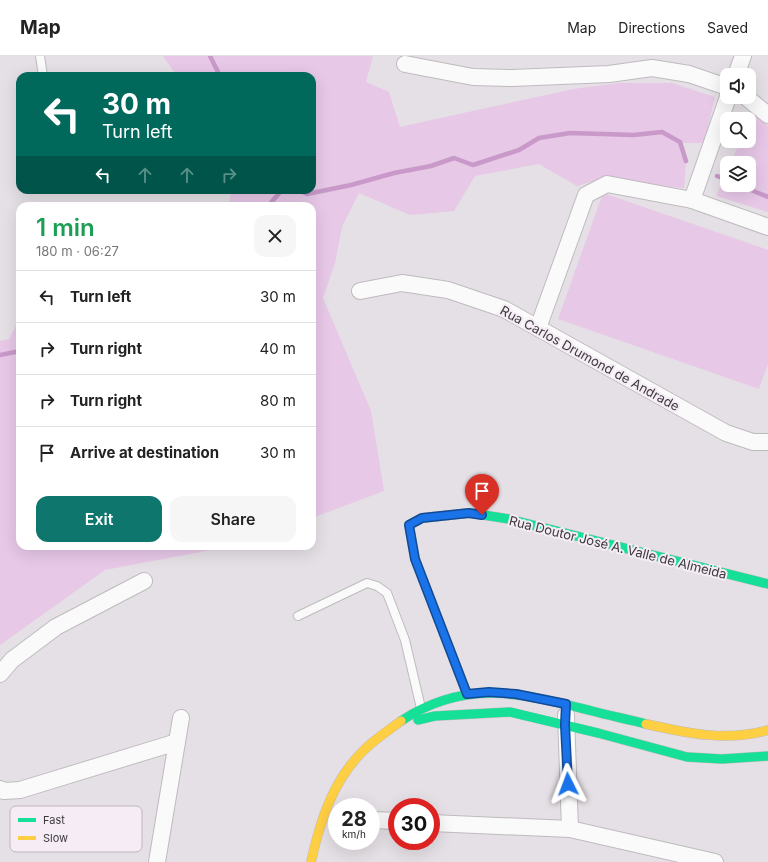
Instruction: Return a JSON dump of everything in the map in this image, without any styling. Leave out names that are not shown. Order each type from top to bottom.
[{"type":"street","points":[[739,68],[743,56]]},
{"type":"street","points":[[405,64],[472,77],[512,78],[609,74],[652,68],[689,74],[720,85]]},
{"type":"street","points":[[692,200],[726,104]]},
{"type":"street","points":[[755,104],[768,115]]},
{"type":"street","points":[[538,328],[586,195],[607,184],[692,200],[768,227]]},
{"type":"street","name":"Rua Carlos Drumond de Andrade","points":[[360,291],[402,283],[448,290],[504,309],[726,433],[753,442],[768,442]]},
{"type":"street","name":"Rua Doutor José A. Valle de Almeida","points":[[467,694],[415,559],[409,525],[422,518],[469,513],[509,519],[768,584]]},
{"type":"street","points":[[0,674],[12,660],[56,627],[144,581]]},
{"type":"street","points":[[330,798],[341,779],[364,750],[390,729],[421,709],[443,700],[467,694],[489,692],[516,694],[566,704],[687,734],[722,736],[747,735],[768,730]]},
{"type":"street","points":[[566,704],[565,725],[570,829]]},
{"type":"street","points":[[390,729],[435,716],[510,712],[687,757],[722,759],[768,756]]},
{"type":"street","points":[[153,860],[181,718]]},
{"type":"street","points":[[0,789],[4,791],[20,790],[177,742]]},
{"type":"street","points":[[311,862],[328,820]]},
{"type":"street","points":[[440,822],[570,829],[716,862]]},
{"type":"lane","points":[[40,56],[43,72]]},
{"type":"lane","points":[[298,616],[367,583],[377,586],[387,593],[405,640],[422,719]]},
{"type":"shaded area","points":[[163,56],[373,56],[366,82],[389,92],[400,127],[573,89],[619,83],[672,83],[715,97],[704,143],[680,143],[686,161],[684,188],[601,179],[577,186],[539,164],[475,176],[454,211],[410,215],[359,193],[342,227],[335,263],[323,298],[371,411],[384,491],[316,516],[316,202],[229,202],[231,194],[316,194],[316,72],[174,72]]},
{"type":"shaded area","points":[[756,115],[768,126],[768,212],[716,196],[720,187],[720,192],[756,192],[756,156],[734,156],[738,148],[756,148]]},
{"type":"shaded area","points":[[603,193],[768,250],[768,364],[759,389],[558,319]]},
{"type":"shaded area","points":[[16,326],[16,550],[211,550],[105,570],[0,645],[0,341],[9,339]]},
{"type":"waterway","points":[[210,56],[218,72]]},
{"type":"waterway","points":[[316,192],[351,185],[394,173],[431,166],[454,158],[473,165],[519,150],[539,138],[570,133],[634,135],[662,132],[680,142],[686,161]]},
{"type":"waterway","points":[[756,192],[768,197]]},
{"type":"waterway","points":[[272,202],[278,194]]},
{"type":"waterway","points":[[0,355],[16,352]]},
{"type":"traffic: fast","points":[[477,514],[509,519],[768,584]]},
{"type":"traffic: fast","points":[[401,721],[425,707],[448,699],[472,694],[495,693],[542,699],[646,724]]},
{"type":"traffic: fast","points":[[418,720],[435,716],[510,712],[598,733],[687,757],[722,759],[768,756]]},
{"type":"traffic: slow","points":[[467,694],[415,559],[409,525],[422,518],[469,513],[477,514]]},
{"type":"traffic: slow","points":[[311,862],[319,831],[329,802],[344,774],[368,746],[401,721]]},
{"type":"traffic: slow","points":[[646,724],[691,733],[722,736],[753,734],[768,730]]},
{"type":"route","points":[[482,515],[469,513],[422,518],[409,525],[415,559],[467,694],[489,692],[516,694],[566,704],[565,725],[568,784]]}]
